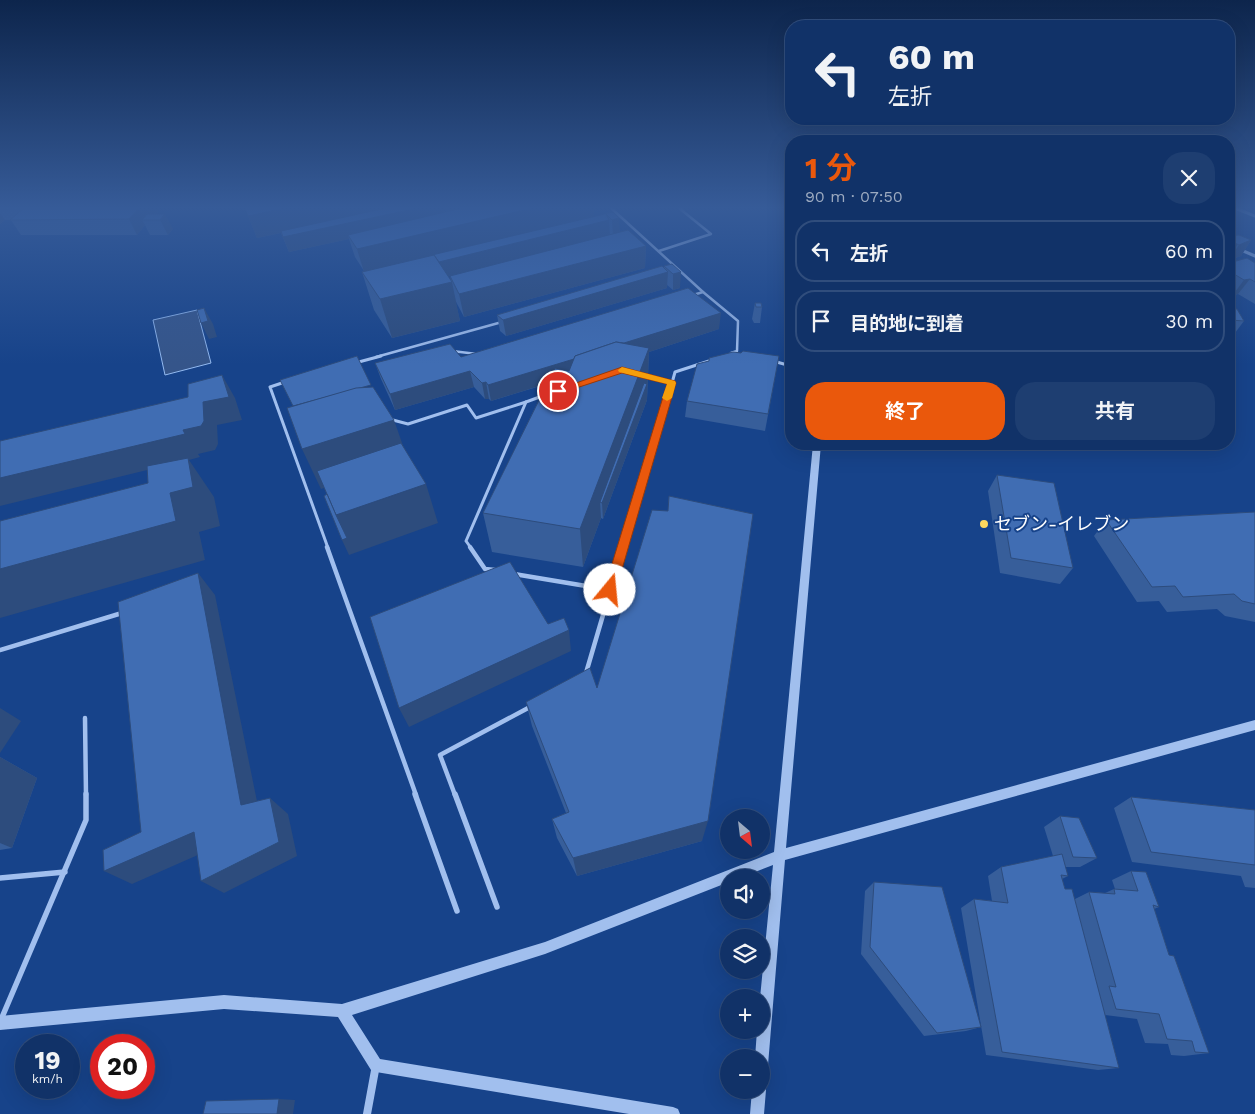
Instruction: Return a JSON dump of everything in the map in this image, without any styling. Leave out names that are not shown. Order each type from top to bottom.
[{"type":"street","points":[[762,1049],[816,450]]},
{"type":"street","points":[[0,1022],[224,1002],[342,1011],[545,948],[780,856],[1255,725]]},
{"type":"street","points":[[342,1011],[376,1065],[367,1114]]},
{"type":"street","points":[[376,1065],[673,1114]]},
{"type":"street","points":[[757,1114],[758,1099]]},
{"type":"lane","points":[[670,260],[703,292],[738,321],[737,351]]},
{"type":"lane","points":[[673,274],[683,272]]},
{"type":"lane","points":[[685,297],[703,292]]},
{"type":"lane","points":[[346,365],[505,321]]},
{"type":"lane","points":[[440,339],[444,345]]},
{"type":"lane","points":[[447,351],[480,354]]},
{"type":"lane","points":[[728,354],[737,351],[746,354]]},
{"type":"lane","points":[[585,678],[675,372],[719,357]]},
{"type":"lane","points":[[764,359],[785,364]]},
{"type":"lane","points":[[638,374],[672,383]]},
{"type":"lane","points":[[289,381],[270,387],[457,910]]},
{"type":"lane","points":[[384,418],[408,424],[467,405],[476,418],[552,393]]},
{"type":"lane","points":[[526,402],[466,540],[485,569],[610,590]]},
{"type":"lane","points":[[0,650],[125,612]]},
{"type":"lane","points":[[497,907],[440,755],[533,705]]},
{"type":"lane","points":[[0,1022],[86,820],[86,718]]},
{"type":"lane","points":[[0,878],[65,872]]},
{"type":"water","points":[[197,310],[211,363],[165,375],[153,320]]},
{"type":"building","points":[[413,260],[437,260],[452,282],[380,299],[362,272]]},
{"type":"building","points":[[512,260],[592,260],[459,294],[450,276]]},
{"type":"building","points":[[1250,260],[1255,263],[1255,282],[1250,279],[1244,280],[1235,275],[1235,261]]},
{"type":"building","points":[[672,264],[681,272],[673,274],[664,266]]},
{"type":"building","points":[[662,266],[668,272],[503,320],[497,315]]},
{"type":"building","points":[[688,288],[721,313],[624,343],[616,342],[575,356],[574,359],[488,385],[486,382],[482,383],[470,371],[390,394],[375,363],[450,344],[461,357]]},
{"type":"building","points":[[755,303],[761,303],[762,307],[756,307]]},
{"type":"building","points":[[204,308],[208,321],[201,323],[197,310]]},
{"type":"building","points":[[1235,309],[1237,309],[1244,321],[1235,320]]},
{"type":"building","points":[[616,342],[649,348],[580,529],[483,513],[555,368],[569,371],[575,356]]},
{"type":"building","points":[[743,351],[779,356],[768,414],[687,401],[697,364],[709,361],[709,358],[733,352],[741,353]]},
{"type":"building","points":[[357,356],[371,385],[293,406],[280,380]]},
{"type":"building","points":[[222,375],[229,397],[203,402],[204,421],[201,426],[183,430],[185,434],[0,478],[0,441],[188,397],[188,384]]},
{"type":"building","points":[[644,383],[647,384],[602,503],[600,502]]},
{"type":"building","points":[[373,387],[394,420],[302,449],[287,408],[356,388]]},
{"type":"building","points":[[401,443],[426,484],[336,515],[317,471]]},
{"type":"building","points":[[188,458],[193,487],[170,493],[176,521],[0,569],[0,521],[148,483],[147,466]]},
{"type":"building","points":[[997,475],[1054,483],[1073,568],[1011,558]]},
{"type":"building","points":[[327,494],[347,538],[342,540],[324,496]]},
{"type":"building","points":[[669,496],[753,514],[708,821],[573,858],[552,819],[569,812],[526,702],[590,668],[597,688],[652,510],[668,511]]},
{"type":"building","points":[[1255,512],[1255,604],[1242,601],[1234,594],[1183,597],[1175,586],[1152,587],[1106,520]]},
{"type":"building","points":[[510,562],[548,624],[564,618],[569,630],[399,708],[370,617]]},
{"type":"building","points":[[198,573],[241,805],[270,798],[279,842],[201,881],[194,832],[104,871],[103,850],[141,832],[118,602]]},
{"type":"building","points":[[1131,797],[1255,810],[1255,865],[1151,852]]},
{"type":"building","points":[[1060,816],[1079,818],[1097,858],[1073,857]]},
{"type":"building","points":[[1062,854],[1068,876],[1061,875],[1065,889],[1072,889],[1119,1068],[1002,1052],[974,899],[1008,903],[1001,867]]},
{"type":"building","points":[[1131,871],[1146,872],[1159,907],[1153,905],[1169,955],[1174,956],[1209,1053],[1195,1052],[1192,1041],[1167,1039],[1159,1014],[1116,1009],[1109,986],[1116,987],[1089,892],[1115,894],[1114,889],[1138,891]]},
{"type":"building","points":[[874,882],[942,887],[981,1027],[937,1033],[870,947]]},
{"type":"building","points":[[279,1099],[277,1114],[203,1114],[206,1101]]},
{"type":"slow traffic","points":[[622,370],[672,383],[667,398]]},
{"type":"place","name":"セブン-イレブン","points":[[984,524]]},
{"type":"route","points":[[558,391],[622,370],[672,383],[610,590]]}]
